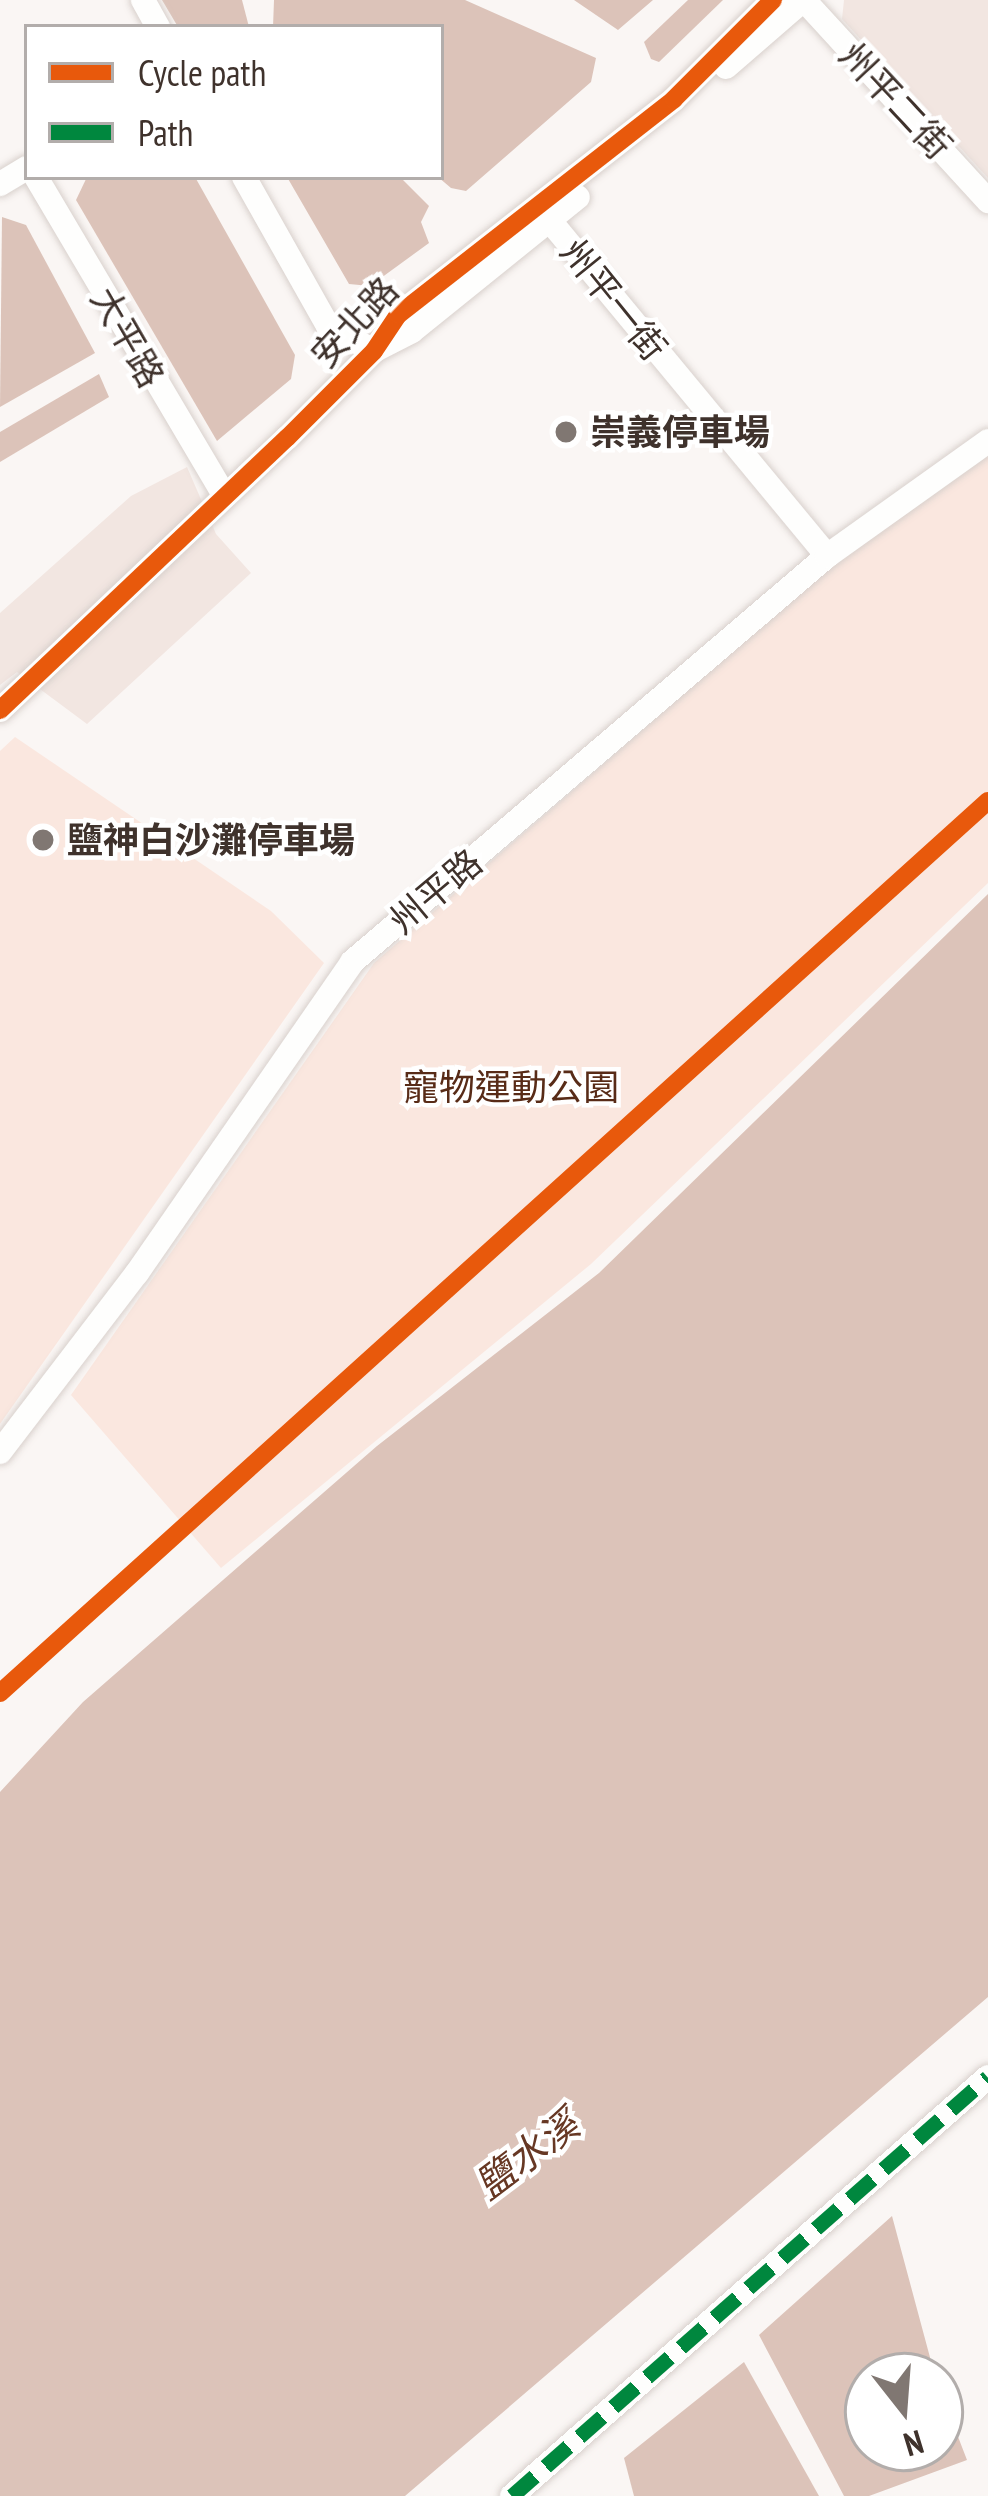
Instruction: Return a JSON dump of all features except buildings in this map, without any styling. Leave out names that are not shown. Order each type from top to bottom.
[{"type":"street","name":"安北路","points":[[0,710],[374,350],[412,332],[674,99],[773,0]]},
{"type":"street","name":"安北路","points":[[545,214],[804,0]]},
{"type":"street","name":"州平二街","points":[[804,0],[988,201]]},
{"type":"street","name":"大平路","points":[[38,180],[224,495]]},
{"type":"street","points":[[246,180],[328,326],[374,350]]},
{"type":"street","name":"州平一街","points":[[545,214],[826,556]]},
{"type":"street","name":"州平路","points":[[0,1452],[137,1273],[352,962],[826,556],[988,441]]},
{"type":"street","points":[[512,2496],[988,2077]]},
{"type":"shaded area","points":[[844,0],[988,0],[988,178],[842,19]]},
{"type":"shaded area","points":[[187,467],[216,534],[251,573],[87,724],[17,672],[0,685],[0,613],[131,496]]},
{"type":"green space","name":"寵物運動公園","points":[[988,456],[988,883],[591,1264],[221,1568],[71,1395],[374,963],[833,565]]},
{"type":"green space","points":[[15,737],[271,911],[324,963],[0,1424],[0,751]]},
{"type":"water","points":[[162,0],[242,0],[248,24],[176,24]]},
{"type":"water","points":[[274,0],[465,0],[596,58],[591,82],[466,191],[442,180],[444,24],[273,24]]},
{"type":"water","points":[[574,0],[653,0],[618,30]]},
{"type":"water","points":[[688,0],[723,0],[659,62],[651,59],[644,42]]},
{"type":"water","points":[[86,180],[197,180],[295,355],[291,379],[217,441],[76,200]]},
{"type":"water","points":[[289,180],[403,180],[429,206],[421,222],[429,243],[370,286],[349,284]]},
{"type":"water","points":[[2,217],[26,225],[95,353],[0,407]]},
{"type":"water","points":[[99,374],[109,397],[0,462],[0,432]]},
{"type":"water","name":"鹽水溪","points":[[988,894],[988,1997],[405,2496],[0,2496],[0,1792],[83,1702],[377,1446],[599,1273]]},
{"type":"water","points":[[892,2216],[929,2352],[844,2352],[844,2472],[934,2472],[869,2496],[844,2496],[759,2335]]},
{"type":"water","points":[[744,2362],[819,2496],[634,2496],[624,2458]]},
{"type":"marked path","points":[[512,2496],[988,2077]]},
{"type":"cycle path","points":[[0,710],[287,438],[374,351],[398,315],[674,99],[773,0]]},
{"type":"cycle path","points":[[0,1693],[988,801]]},
{"type":"place","name":"崇義停車場","points":[[566,432]]},
{"type":"place","name":"鹽神白沙灘停車場","points":[[43,840]]}]
